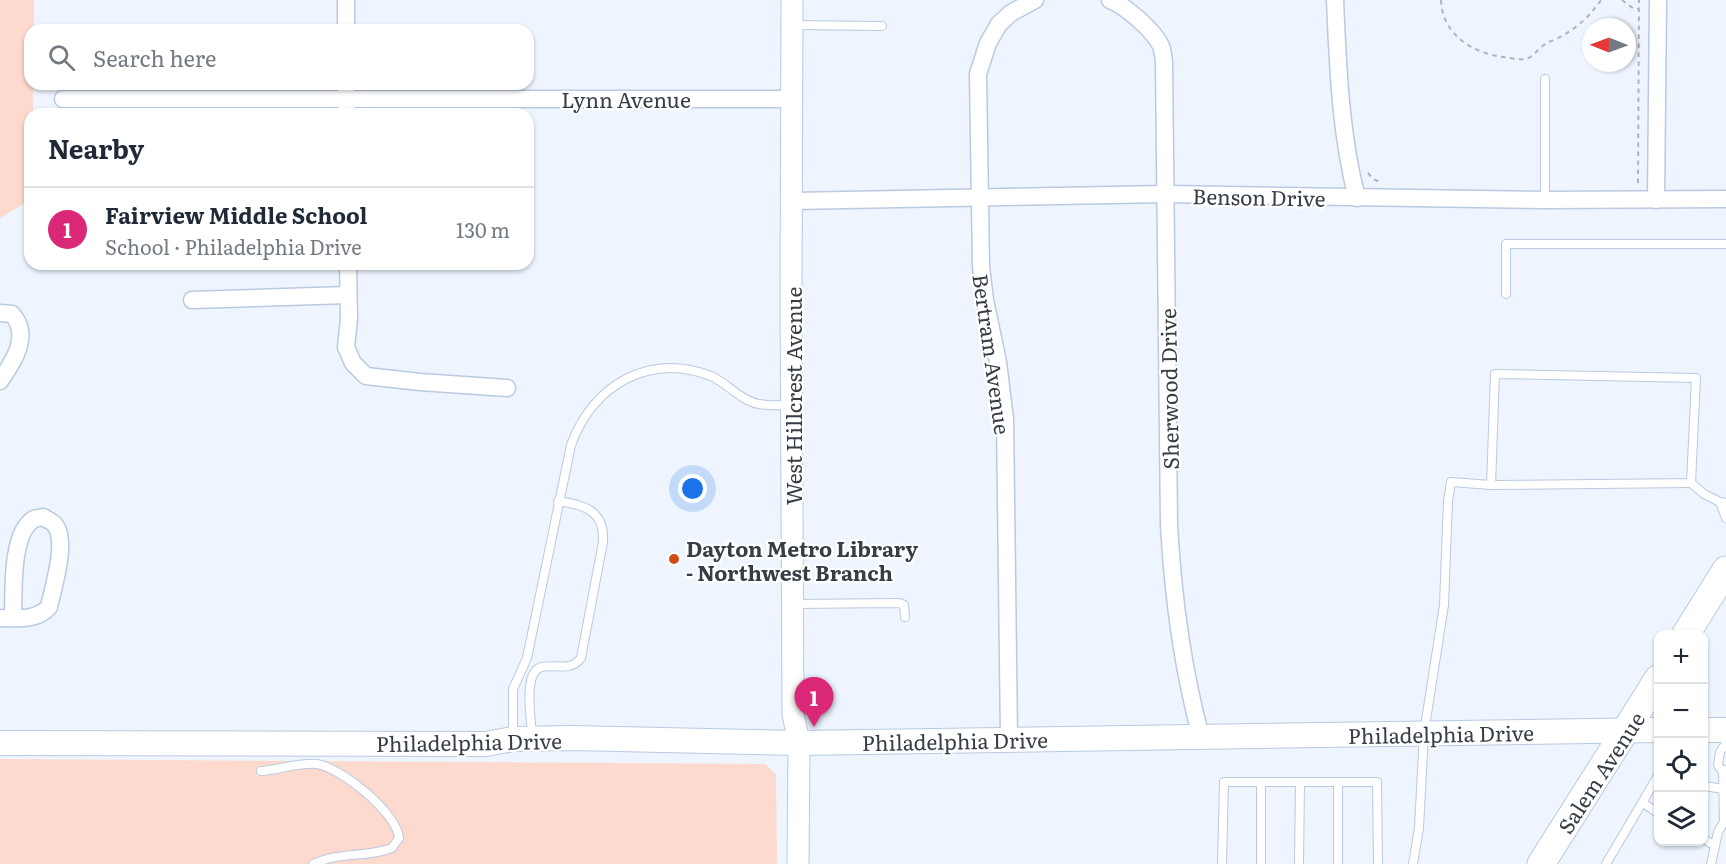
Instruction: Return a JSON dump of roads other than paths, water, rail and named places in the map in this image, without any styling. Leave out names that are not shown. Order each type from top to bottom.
[{"type":"main road","points":[[1688,630],[1726,570]]},
{"type":"main road","name":"Salem Avenue","points":[[1541,864],[1656,684]]},
{"type":"main road","name":"Philadelphia Drive","points":[[0,743],[486,744],[522,739],[799,743],[1654,730]]},
{"type":"main road","points":[[1708,730],[1726,730]]},
{"type":"street","points":[[346,0],[346,24]]},
{"type":"street","name":"West Hillcrest Avenue","points":[[792,0],[793,714],[799,743],[798,864]]},
{"type":"street","name":"Bertram Avenue","points":[[1010,739],[1005,419],[998,362],[982,278],[978,74],[988,43],[999,24],[1035,0]]},
{"type":"street","name":"Sherwood Drive","points":[[1110,0],[1126,9],[1157,40],[1162,49],[1164,64],[1169,525],[1172,574],[1186,675],[1201,736]]},
{"type":"street","points":[[1335,0],[1345,145],[1357,198]]},
{"type":"street","points":[[1656,200],[1658,0]]},
{"type":"street","name":"Lynn Avenue","points":[[63,99],[792,99]]},
{"type":"street","name":"Benson Drive","points":[[792,201],[1166,194],[1545,200],[1726,199]]},
{"type":"street","points":[[348,270],[346,347],[353,363],[366,376],[507,388]]},
{"type":"street","points":[[192,300],[348,295]]},
{"type":"street","points":[[0,313],[12,314],[19,322],[21,334],[14,360],[0,381]]},
{"type":"street","points":[[43,517],[55,525],[60,537],[58,562],[49,607],[34,617],[7,618],[16,557],[23,531],[33,520],[43,517]]},
{"type":"lane","points":[[792,25],[882,26]]},
{"type":"lane","points":[[1545,79],[1545,200]]},
{"type":"lane","points":[[1506,294],[1506,244],[1726,244]]},
{"type":"lane","points":[[522,739],[513,689],[529,648],[568,453],[577,428],[595,402],[605,392],[630,377],[674,368],[691,370],[713,377],[758,404],[792,405]]},
{"type":"lane","points":[[1491,485],[1495,374],[1696,378],[1691,483]]},
{"type":"lane","points":[[1413,864],[1419,828],[1424,733],[1444,605],[1448,501],[1451,482],[1491,485],[1691,483],[1704,494],[1723,502],[1726,518]]},
{"type":"lane","points":[[522,739],[534,674],[540,666],[570,666],[580,658],[603,542],[604,530],[593,511],[558,501]]},
{"type":"lane","points":[[793,604],[899,603],[904,605],[905,617]]},
{"type":"lane","points":[[522,669],[534,674]]},
{"type":"lane","points":[[1711,864],[1719,832],[1724,822],[1725,771],[1719,765],[1720,752],[1726,743]]},
{"type":"lane","points":[[261,771],[317,764],[328,768],[341,774],[378,804],[396,825],[399,838],[392,848],[341,855],[314,864]]},
{"type":"lane","points":[[1222,864],[1224,782],[1377,782],[1378,864]]},
{"type":"lane","points":[[1261,864],[1262,782]]},
{"type":"lane","points":[[1299,864],[1300,782]]},
{"type":"lane","points":[[1338,782],[1338,864]]},
{"type":"lane","points":[[1606,864],[1654,782]]},
{"type":"lane","points":[[1708,787],[1723,789]]},
{"type":"lane","points":[[1642,803],[1654,810]]},
{"type":"lane","points":[[1708,842],[1715,846]]},
{"type":"place","name":"Dayton Metro Library - Northwest Branch","points":[[674,559]]},
{"type":"place","name":"Fairview Middle School","points":[[814,727]]}]
